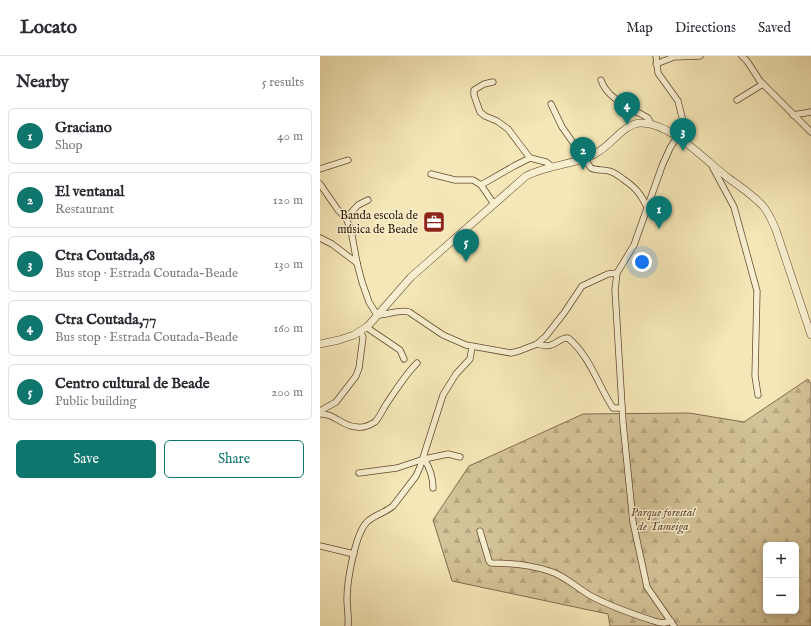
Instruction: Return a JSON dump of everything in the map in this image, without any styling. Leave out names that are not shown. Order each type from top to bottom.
[{"type":"street","points":[[656,56],[658,73],[678,101],[683,128],[678,138],[670,148],[662,166],[634,245],[617,273],[615,290],[622,408],[632,522],[647,587],[672,624]]},
{"type":"street","points":[[656,64],[674,58],[700,56]]},
{"type":"street","points":[[742,56],[763,84],[811,132]]},
{"type":"street","points":[[601,80],[604,88],[612,96],[648,118],[651,124]]},
{"type":"street","points":[[493,82],[484,84],[474,90],[474,95],[480,112],[508,129],[530,158],[546,162],[552,166]]},
{"type":"street","points":[[737,100],[763,84]]},
{"type":"street","points":[[551,104],[562,127],[591,168],[596,171],[607,170],[613,172],[634,187],[640,194],[647,207]]},
{"type":"street","points":[[793,115],[811,112]]},
{"type":"street","points":[[320,344],[354,335],[363,329],[412,277],[526,176],[552,166],[591,156],[603,149],[632,125],[641,123],[651,124],[678,138],[757,200],[770,216],[779,238],[811,335]]},
{"type":"street","points":[[481,185],[530,158]]},
{"type":"street","points":[[320,169],[348,160]]},
{"type":"street","points":[[711,164],[720,178],[734,207],[757,291],[756,376],[758,395]]},
{"type":"street","points":[[431,174],[455,180],[473,180],[481,185],[494,204]]},
{"type":"street","points":[[320,184],[338,210],[346,218],[352,230],[357,263],[367,297],[377,315]]},
{"type":"street","points":[[346,218],[358,205],[368,200]]},
{"type":"street","points":[[320,238],[332,244],[357,263]]},
{"type":"street","points":[[377,315],[386,315],[403,311],[409,312],[443,335],[462,344],[512,353],[527,349],[537,344],[546,336],[582,286],[608,274],[617,273]]},
{"type":"street","points":[[363,329],[400,350],[404,359]]},
{"type":"street","points":[[320,413],[336,402],[356,376],[359,368],[363,329]]},
{"type":"street","points":[[537,344],[551,346],[564,338],[568,338],[589,362],[605,396],[613,408],[622,408]]},
{"type":"street","points":[[348,626],[348,585],[358,538],[364,526],[371,518],[388,510],[416,476],[424,459],[443,395],[456,374],[470,359],[472,347]]},
{"type":"street","points":[[320,413],[326,413],[333,416],[351,427],[359,428],[375,422],[394,393],[417,363]]},
{"type":"street","points":[[359,473],[397,468],[424,459],[448,454],[460,457]]},
{"type":"street","points":[[424,459],[429,466],[433,480],[433,488]]},
{"type":"street","points":[[480,531],[490,563],[520,564],[549,570],[591,596],[613,606],[657,622],[672,624]]},
{"type":"street","points":[[320,546],[354,554]]},
{"type":"green space","name":"Parque forestal de Tameiga","points":[[808,379],[811,384],[811,626],[610,626],[608,614],[452,581],[433,520],[469,466],[583,414],[689,413],[744,422]]},
{"type":"place","name":"Ctra Coutada,77","points":[[627,125]]},
{"type":"place","name":"Ctra Coutada,68","points":[[683,151]]},
{"type":"place","name":"El ventanal","points":[[583,170]]},
{"type":"place","name":"Banda escola de música de Beade","points":[[434,222]]},
{"type":"place","name":"Graciano","points":[[659,229]]},
{"type":"place","name":"Centro cultural de Beade","points":[[466,262]]}]
